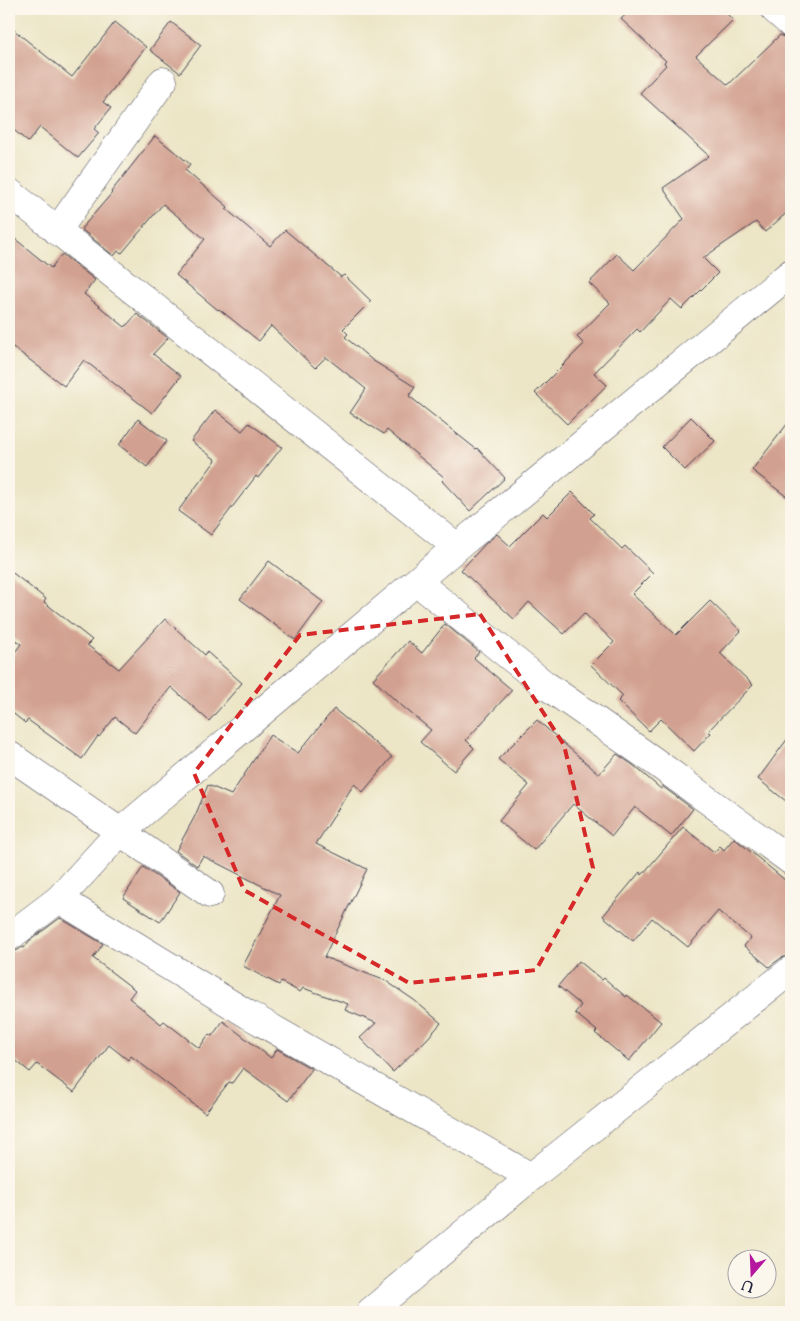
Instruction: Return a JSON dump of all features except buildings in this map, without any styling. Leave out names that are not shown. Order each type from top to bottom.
[{"type":"street","points":[[774,9],[791,24]]},
{"type":"street","points":[[58,231],[163,81]]},
{"type":"street","points":[[9,192],[458,547]]},
{"type":"street","points":[[9,937],[59,899],[120,832],[458,547],[791,273]]},
{"type":"street","points":[[417,582],[544,684],[791,861]]},
{"type":"street","points":[[9,755],[210,894]]},
{"type":"street","points":[[59,899],[250,1015],[531,1177]]},
{"type":"street","points":[[370,1312],[531,1177],[791,970]]},
{"type":"highlighted area","points":[[480,614],[564,745],[593,868],[536,970],[409,983],[244,890],[194,773],[300,635]]}]
